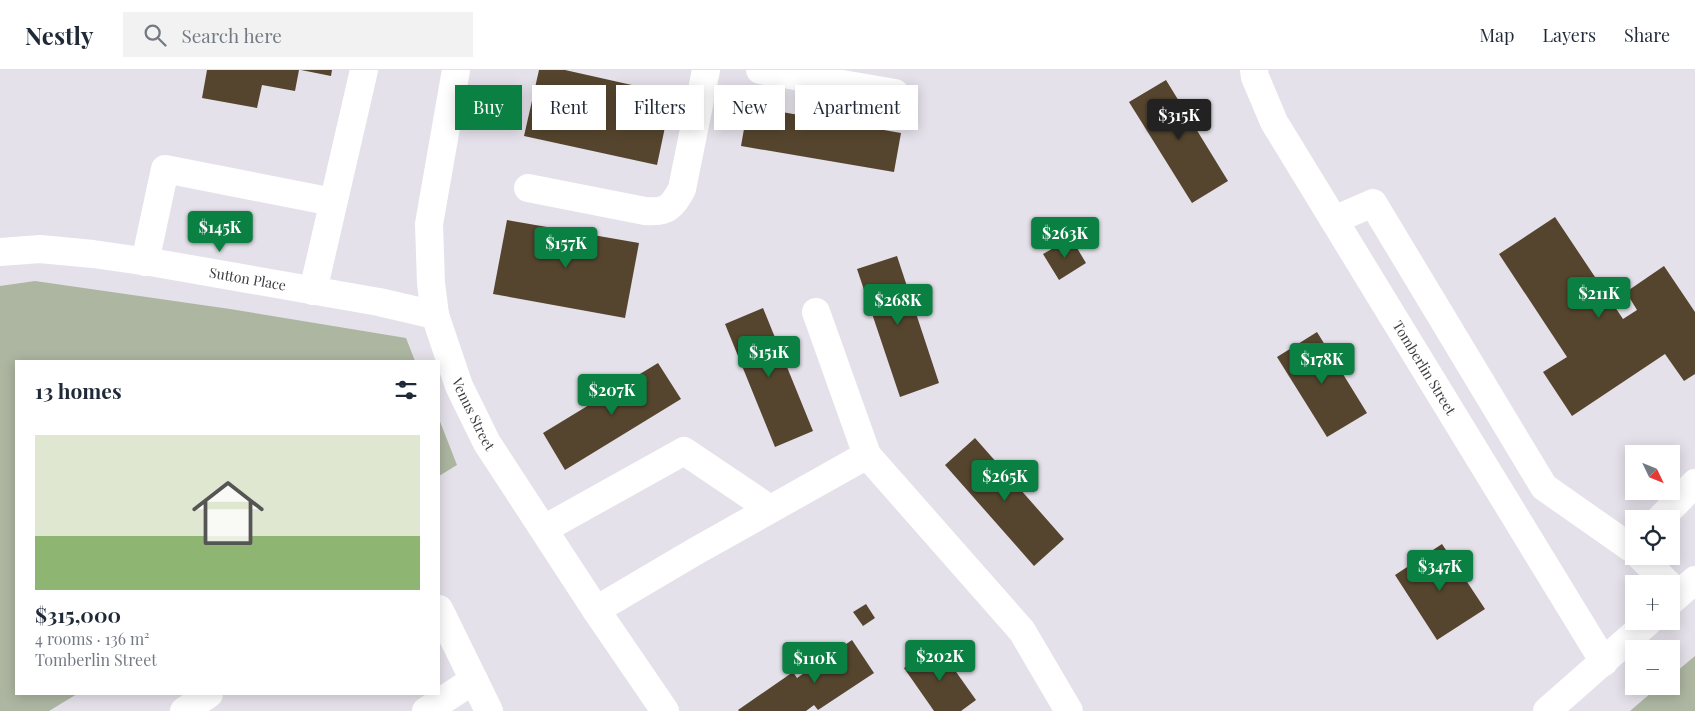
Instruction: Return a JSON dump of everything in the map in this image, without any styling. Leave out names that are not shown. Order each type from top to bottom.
[{"type":"street","points":[[313,291],[364,70]]},
{"type":"street","name":"Venus Street","points":[[456,70],[429,224],[431,282],[435,315],[459,386],[487,443],[596,610],[665,711]]},
{"type":"street","points":[[528,188],[645,211],[662,212],[675,203],[682,189],[706,70]]},
{"type":"street","points":[[764,70],[849,85]]},
{"type":"street","name":"Tomberlin Street","points":[[1254,70],[1254,77],[1274,122],[1604,662]]},
{"type":"street","points":[[146,262],[165,169],[334,202]]},
{"type":"street","points":[[1334,220],[1373,203],[1544,487],[1625,543]]},
{"type":"street","name":"Sutton Place","points":[[0,252],[40,249],[93,254],[379,302],[435,315]]},
{"type":"street","points":[[816,312],[867,455],[1022,631],[1070,711]]},
{"type":"street","points":[[544,529],[684,451],[770,510]]},
{"type":"street","points":[[596,610],[867,455]]},
{"type":"street","points":[[1669,510],[1695,483]]},
{"type":"street","points":[[1651,565],[1662,575]]},
{"type":"street","points":[[440,611],[489,711]]},
{"type":"street","points":[[1547,711],[1639,630]]},
{"type":"street","points":[[426,711],[474,680]]},
{"type":"street","points":[[184,711],[208,695]]},
{"type":"green space","points":[[35,281],[230,309],[406,338],[415,360],[15,360],[15,695],[75,695],[49,711],[0,711],[0,286]]},
{"type":"green space","points":[[440,422],[457,465],[440,475]]},
{"type":"green space","points":[[1695,656],[1695,711],[1630,711],[1649,695],[1680,695],[1680,668]]},
{"type":"building","points":[[207,70],[299,70],[295,91],[262,85],[257,108],[202,98]]},
{"type":"building","points":[[301,70],[332,70],[331,76]]},
{"type":"building","points":[[539,70],[565,70],[632,85],[616,85],[616,130],[664,130],[657,165],[524,136],[532,101],[532,130],[606,130],[606,85],[536,85]]},
{"type":"building","points":[[1166,80],[1228,181],[1192,203],[1129,102]]},
{"type":"building","points":[[785,113],[795,114],[795,130],[884,130],[901,133],[894,172],[741,146],[744,130],[785,130]]},
{"type":"building","points":[[1555,217],[1623,319],[1637,310],[1626,292],[1664,266],[1695,312],[1695,374],[1684,381],[1665,354],[1572,416],[1543,372],[1567,357],[1499,254]]},
{"type":"building","points":[[507,220],[639,243],[625,318],[493,294]]},
{"type":"building","points":[[1071,238],[1086,263],[1059,280],[1043,254]]},
{"type":"building","points":[[897,256],[939,383],[900,397],[857,269]]},
{"type":"building","points":[[763,308],[813,431],[775,447],[725,324]]},
{"type":"building","points":[[1317,332],[1367,413],[1327,437],[1277,357]]},
{"type":"building","points":[[658,363],[681,399],[565,470],[543,433]]},
{"type":"building","points":[[975,438],[1064,539],[1034,566],[945,465]]},
{"type":"building","points":[[1442,544],[1485,609],[1437,640],[1395,575]]},
{"type":"building","points":[[866,604],[875,618],[863,626],[853,612]]},
{"type":"building","points":[[852,640],[874,673],[818,710],[814,705],[806,711],[738,710],[793,672],[797,678]]},
{"type":"building","points":[[937,645],[976,700],[961,711],[934,711],[904,668]]}]
